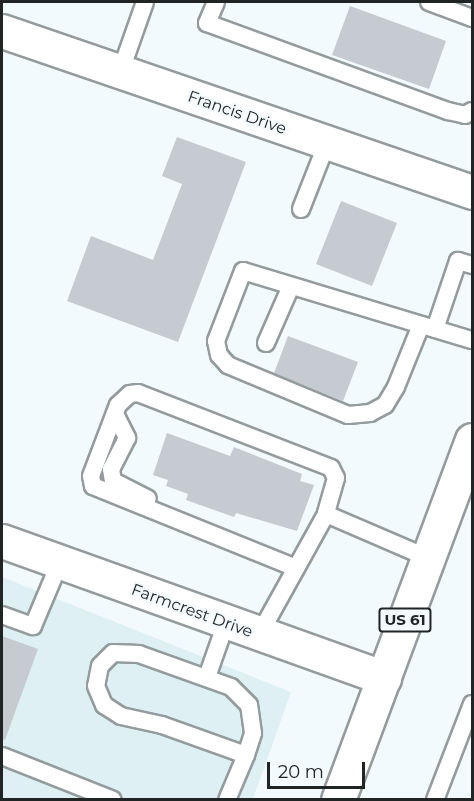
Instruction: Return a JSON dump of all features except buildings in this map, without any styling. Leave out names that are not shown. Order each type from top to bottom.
[{"type":"street","name":"Francis Drive","points":[[2,31],[472,192]]},
{"type":"street","name":"US 61","points":[[338,800],[472,440]]},
{"type":"street","name":"Farmcrest Drive","points":[[2,541],[226,624],[384,678]]},
{"type":"lane","points":[[120,73],[145,2]]},
{"type":"lane","points":[[216,2],[207,23],[448,111],[465,114],[472,111]]},
{"type":"lane","points":[[429,2],[472,18]]},
{"type":"lane","points":[[301,209],[327,143]]},
{"type":"lane","points":[[472,265],[458,261],[428,327],[385,405],[370,413],[348,415],[228,365],[219,355],[216,341],[243,270],[291,286],[428,327],[472,340]]},
{"type":"lane","points":[[266,344],[291,286]]},
{"type":"lane","points":[[259,635],[326,514],[336,478],[324,464],[138,393],[123,399],[91,476],[93,486],[240,548],[296,568]]},
{"type":"lane","points":[[326,514],[428,558]]},
{"type":"lane","points":[[2,615],[33,626],[60,562]]},
{"type":"lane","points":[[207,677],[226,624]]},
{"type":"lane","points":[[227,800],[246,755],[253,733],[249,705],[231,687],[139,654],[112,653],[100,666],[96,686],[104,705],[121,716],[162,725],[246,755]]},
{"type":"lane","points":[[435,800],[472,704]]},
{"type":"lane","points":[[2,756],[113,800]]},
{"type":"shaded area","points":[[2,577],[291,692],[253,799],[2,799]]}]
